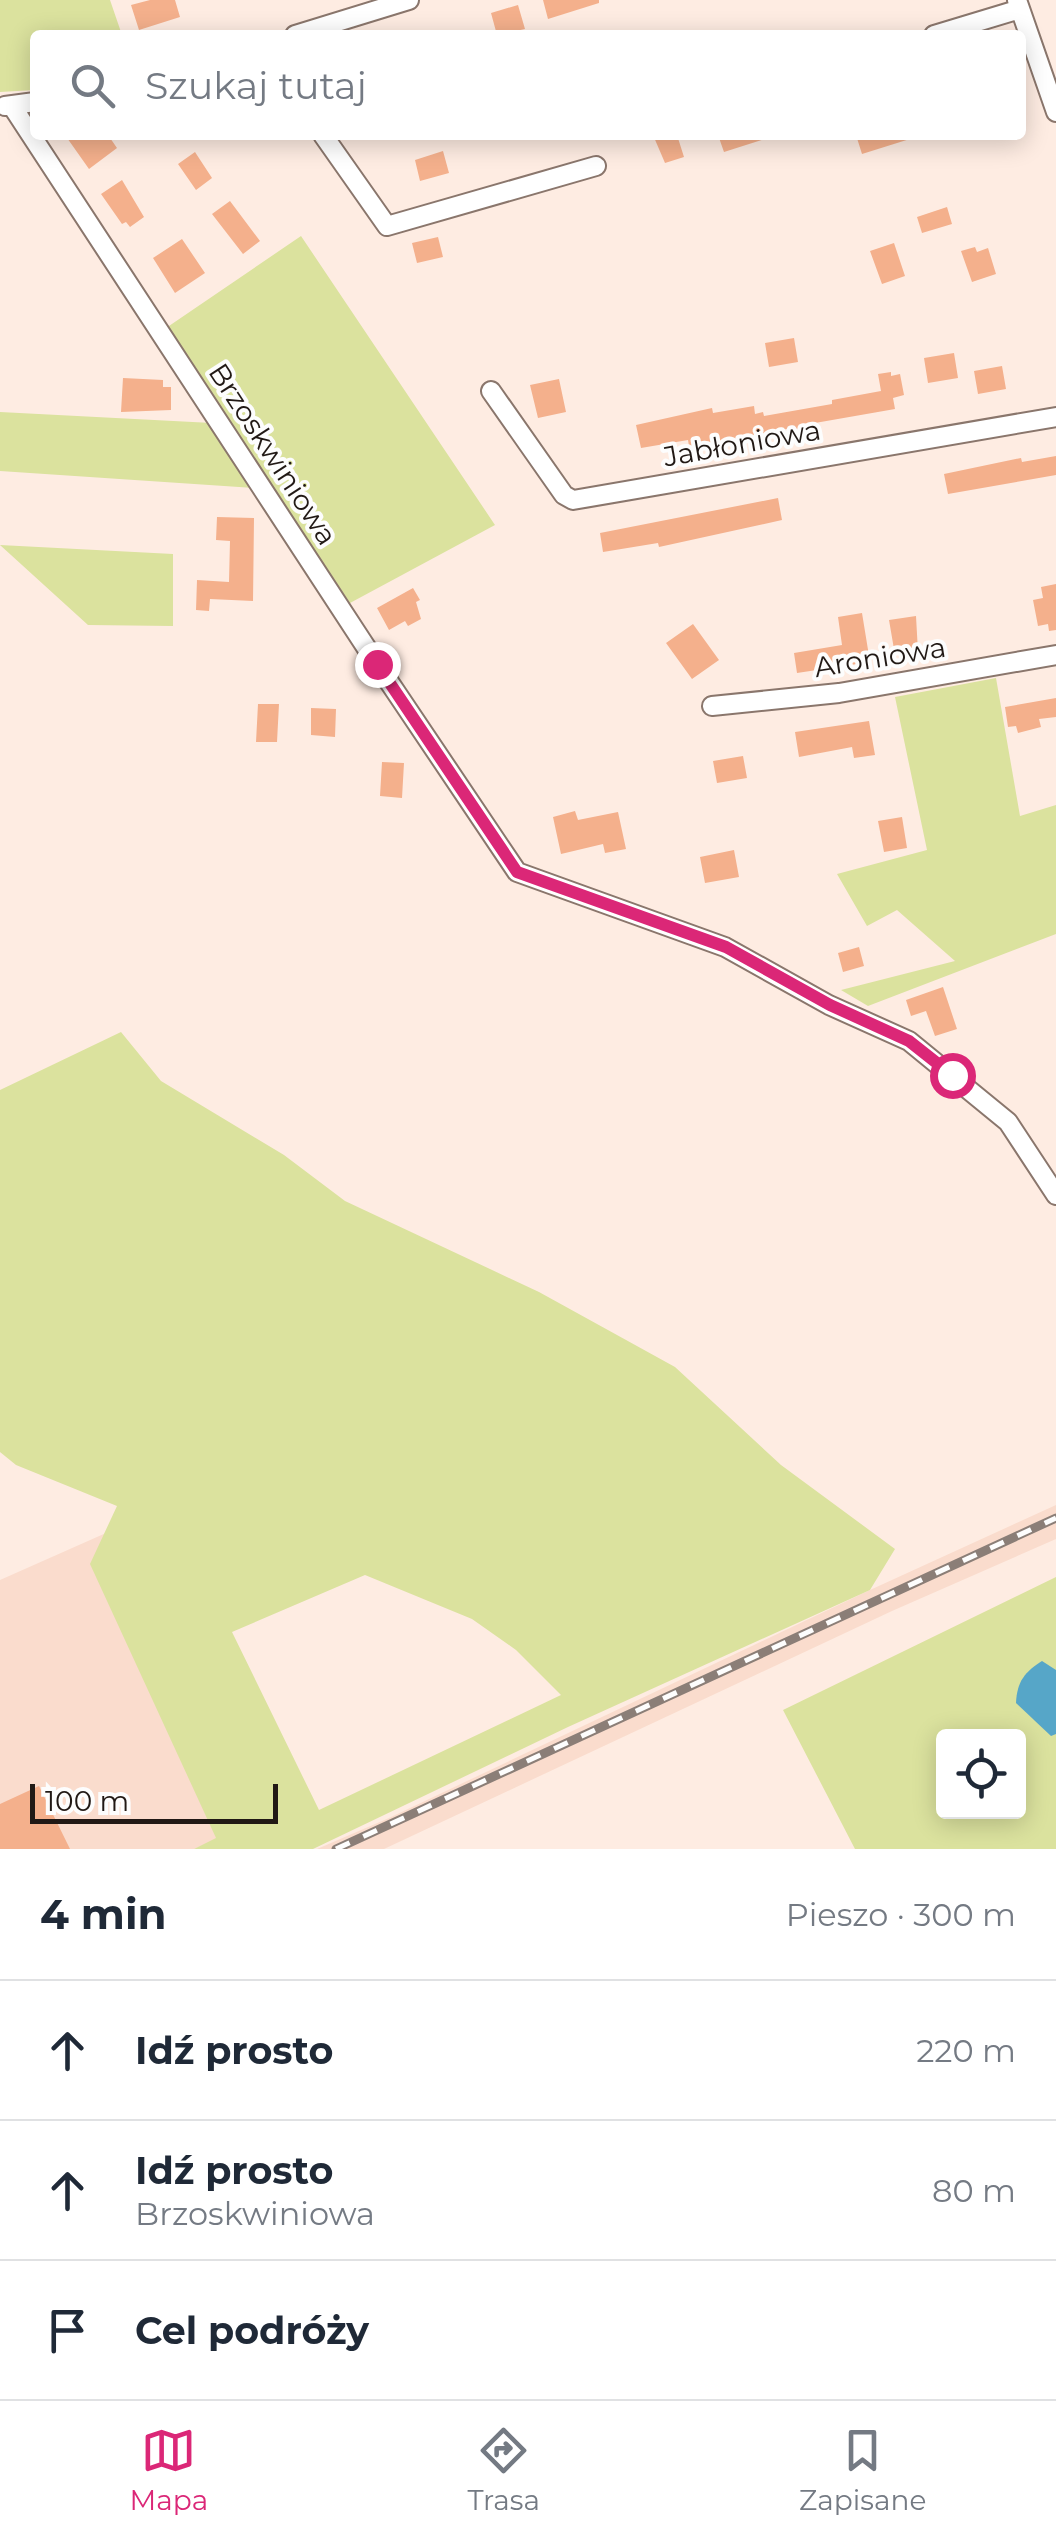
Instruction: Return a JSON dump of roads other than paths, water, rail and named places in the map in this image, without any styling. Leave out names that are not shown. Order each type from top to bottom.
[{"type":"street","points":[[312,30],[409,0]]},
{"type":"street","points":[[948,30],[1018,5],[1056,112]]},
{"type":"street","name":"Brzoskwiniowa","points":[[6,106],[517,872],[726,947],[830,1005],[909,1041],[1008,1122],[1047,1165],[1056,1195]]},
{"type":"street","points":[[326,140],[387,226],[596,166]]},
{"type":"street","name":"Jabłoniowa","points":[[491,391],[564,495],[573,500],[1056,417]]},
{"type":"street","name":"Aroniowa","points":[[712,706],[824,695],[1056,655]]},
{"type":"water","points":[[1042,1661],[1056,1670],[1056,1734],[1051,1736],[1016,1703],[1023,1678]]},
{"type":"railway","points":[[336,1849],[1056,1518]]}]
